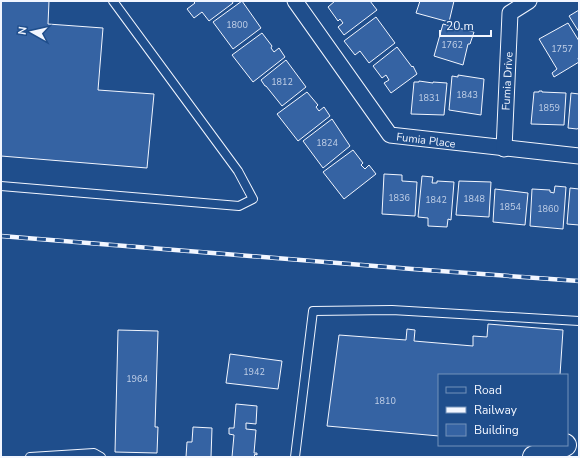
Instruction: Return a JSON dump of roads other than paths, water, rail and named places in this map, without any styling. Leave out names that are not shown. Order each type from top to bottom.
[{"type":"main road","points":[[568,443],[579,439]]},
{"type":"main road","points":[[534,457],[561,446]]},
{"type":"street","name":"Fumia Place","points":[[295,1],[390,136],[579,156]]},
{"type":"street","name":"Fumia Drive","points":[[504,149],[510,13],[529,1]]},
{"type":"lane","points":[[1,186],[239,206],[253,199],[238,171],[113,1]]},
{"type":"lane","points":[[295,457],[313,311],[392,310],[579,321]]},
{"type":"lane","points":[[30,457],[94,453],[101,457]]},
{"type":"railway","points":[[1,236],[579,281]]}]
